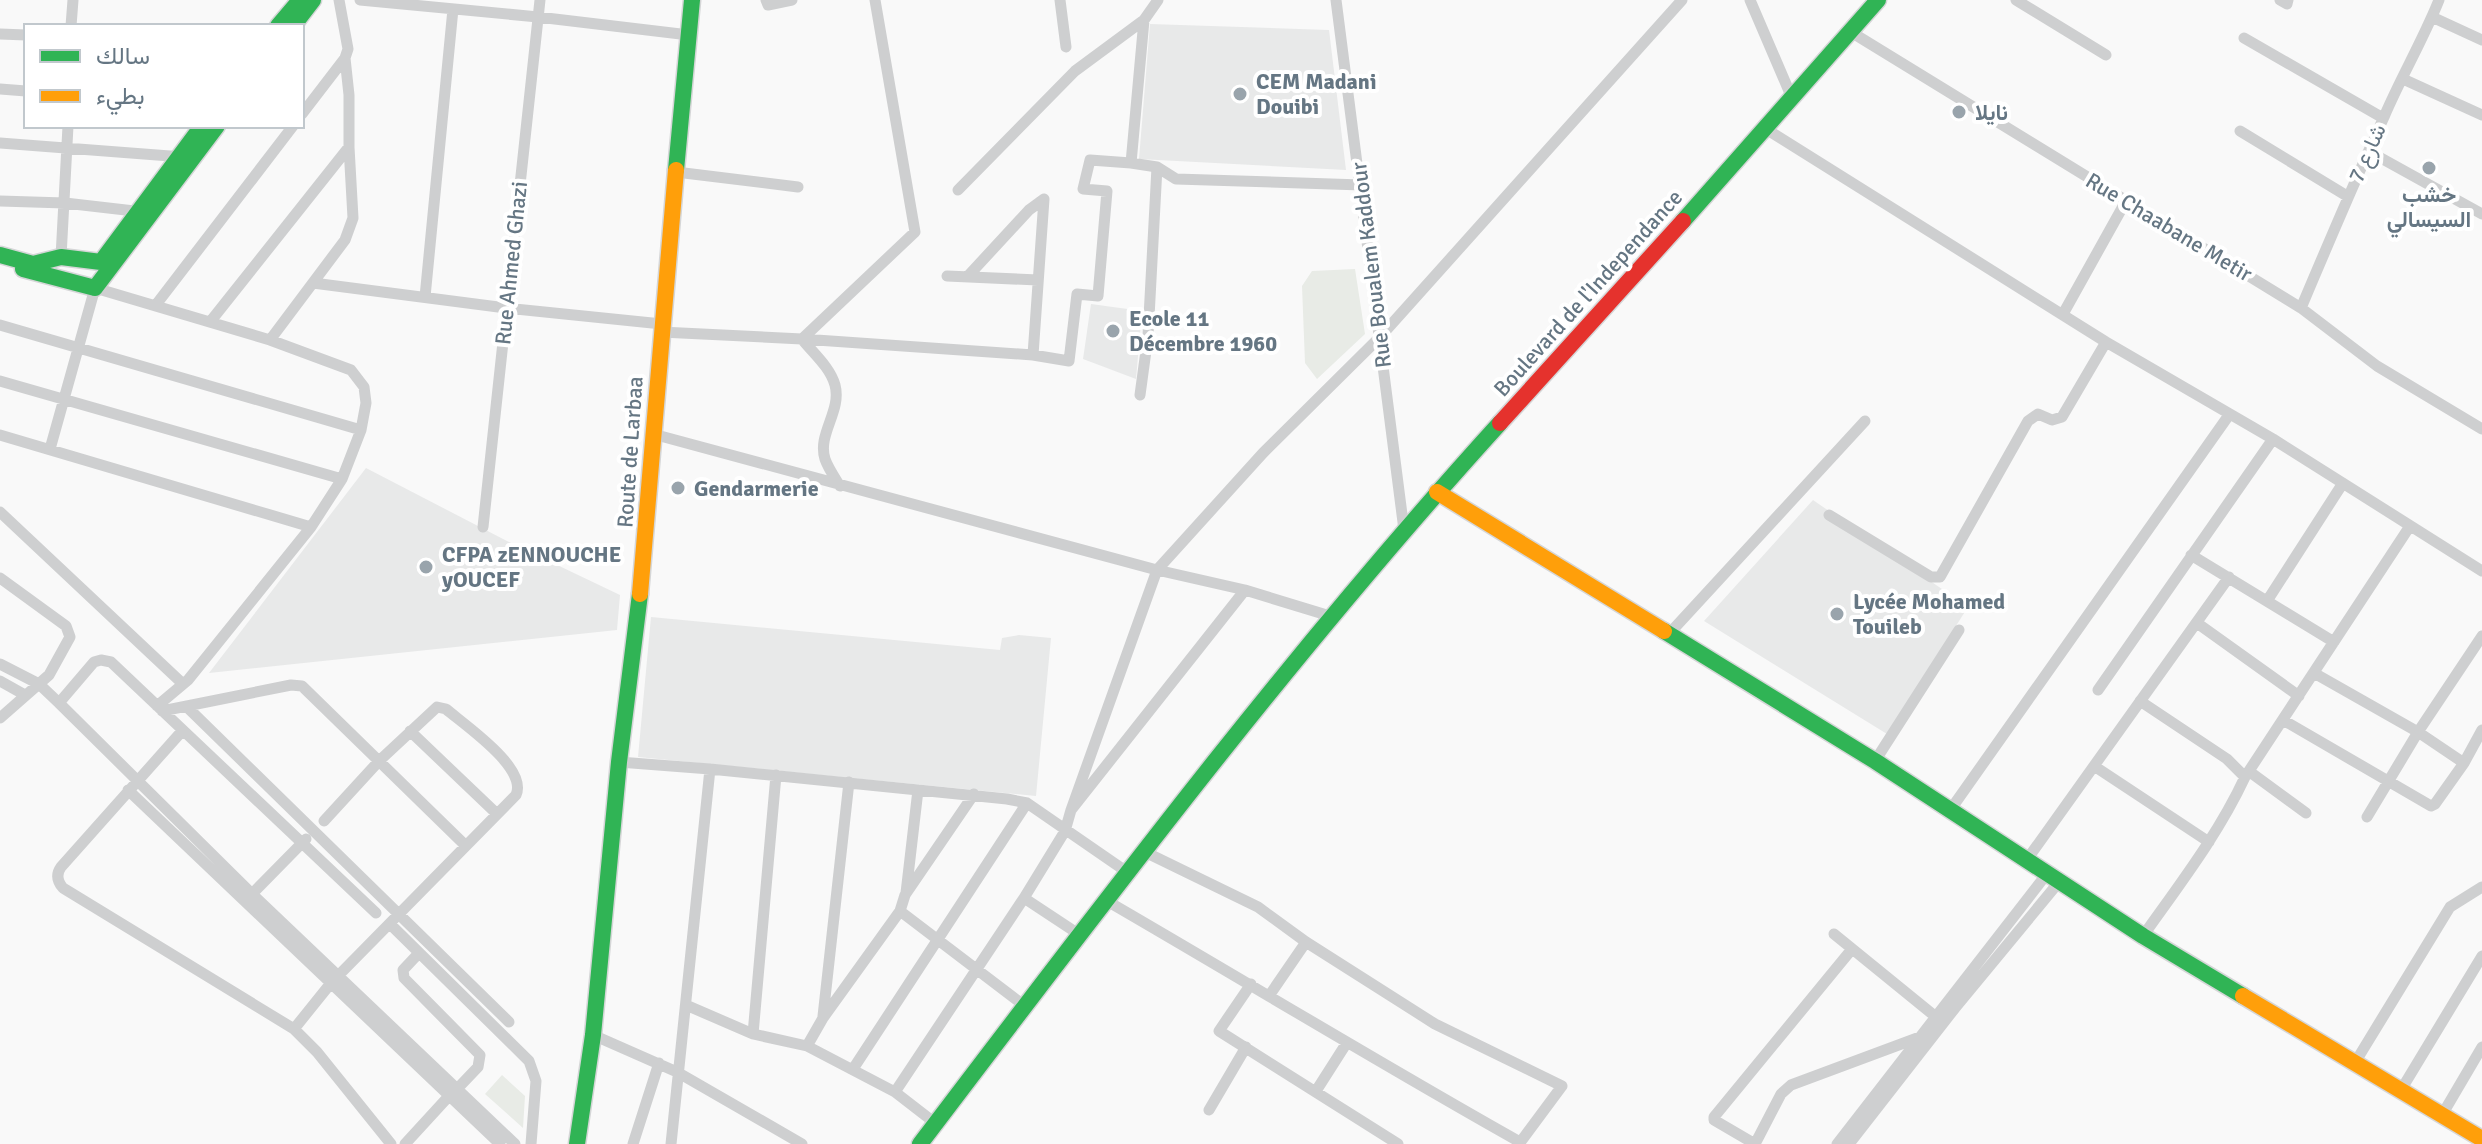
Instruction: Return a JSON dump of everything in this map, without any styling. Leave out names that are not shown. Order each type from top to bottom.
[{"type":"street","points":[[71,24],[73,0]]},
{"type":"street","points":[[281,24],[311,0]]},
{"type":"street","points":[[294,24],[311,0]]},
{"type":"street","points":[[304,111],[345,58],[348,49],[339,0]]},
{"type":"street","points":[[360,0],[689,35]]},
{"type":"street","name":"Rue Ahmed Ghazi","points":[[483,527],[540,0]]},
{"type":"street","name":"Route de Larbaa","points":[[577,1144],[593,1035],[619,762],[638,625],[692,0]]},
{"type":"street","points":[[766,0],[768,5],[792,0]]},
{"type":"street","points":[[802,339],[915,232],[875,0]]},
{"type":"street","points":[[1060,0],[1066,47]]},
{"type":"street","points":[[958,190],[1075,71],[1144,20],[1158,0]]},
{"type":"street","name":"Rue Boualem Kaddour","points":[[1336,0],[1404,530]]},
{"type":"street","points":[[895,1092],[1065,831],[1157,570],[1263,453],[1380,337],[1682,0]]},
{"type":"street","points":[[1750,0],[1792,98]]},
{"type":"street","name":"Boulevard de l'Independance","points":[[920,1144],[1127,872],[1330,616],[1437,492],[1766,129],[1878,0]]},
{"type":"street","points":[[2016,0],[2106,55]]},
{"type":"street","points":[[2280,0],[2287,4],[2288,0]]},
{"type":"street","name":"شارع 7","points":[[2301,308],[2347,196],[2439,0]]},
{"type":"street","points":[[425,297],[453,9]]},
{"type":"street","points":[[2432,17],[2482,40]]},
{"type":"street","points":[[1131,163],[1144,20]]},
{"type":"street","name":"Rue Chaabane Metir","points":[[1851,32],[2301,308],[2377,366],[2482,429]]},
{"type":"street","points":[[0,34],[24,35]]},
{"type":"street","points":[[2244,38],[2383,118]]},
{"type":"street","points":[[270,340],[345,240],[353,218],[345,58]]},
{"type":"street","points":[[2403,79],[2482,115]]},
{"type":"street","points":[[0,89],[24,91]]},
{"type":"street","points":[[61,257],[68,128]]},
{"type":"street","points":[[186,158],[201,128]]},
{"type":"street","points":[[50,449],[95,288],[186,158],[215,128]]},
{"type":"street","points":[[155,306],[291,128]]},
{"type":"street","points":[[1766,129],[2106,342],[2273,439],[2482,571]]},
{"type":"street","points":[[2240,131],[2347,196]]},
{"type":"street","points":[[0,143],[186,158]]},
{"type":"street","points":[[210,322],[349,147]]},
{"type":"street","points":[[2370,152],[2482,214]]},
{"type":"street","points":[[313,283],[662,328],[1033,355],[1069,361],[1077,294],[1098,296],[1107,191],[1083,189],[1090,160],[1157,167],[1176,179],[1362,185]]},
{"type":"street","points":[[1140,395],[1148,336],[1157,167]]},
{"type":"street","points":[[676,172],[798,187]]},
{"type":"street","points":[[968,276],[1029,210],[1044,199],[1033,355]]},
{"type":"street","points":[[0,201],[65,203],[146,212]]},
{"type":"street","points":[[2063,314],[2126,201]]},
{"type":"street","points":[[33,264],[61,257],[101,262],[146,212]]},
{"type":"street","points":[[0,255],[85,280],[95,288]]},
{"type":"street","points":[[0,262],[270,340],[351,370],[364,387],[366,403],[361,430],[342,479],[311,527],[160,708]]},
{"type":"street","points":[[947,276],[1038,280]]},
{"type":"street","points":[[0,325],[361,430]]},
{"type":"street","points":[[802,339],[826,366],[835,382],[837,398],[823,449],[825,460],[840,486]]},
{"type":"street","points":[[1829,515],[1931,577],[1940,577],[2028,421],[2038,414],[2052,420],[2062,417],[2106,342]]},
{"type":"street","points":[[0,381],[342,479]]},
{"type":"street","points":[[1951,809],[2229,415]]},
{"type":"street","points":[[1668,635],[1865,421]]},
{"type":"street","points":[[653,434],[1157,570],[1245,590],[1330,616]]},
{"type":"street","points":[[0,435],[311,527]]},
{"type":"street","points":[[2098,690],[2273,439]]},
{"type":"street","points":[[2267,601],[2343,483]]},
{"type":"street","points":[[1437,492],[1875,761],[2143,936],[2482,1138]]},
{"type":"street","points":[[0,512],[183,684]]},
{"type":"street","points":[[2143,936],[2209,842],[2247,775],[2410,526]]},
{"type":"street","points":[[2191,555],[2334,642]]},
{"type":"street","points":[[2026,861],[2229,577]]},
{"type":"street","points":[[0,578],[69,631],[70,640],[55,667],[0,718]]},
{"type":"street","points":[[1071,810],[1245,590]]},
{"type":"street","points":[[2197,623],[2299,696]]},
{"type":"street","points":[[1875,761],[1959,630]]},
{"type":"street","points":[[2367,817],[2418,732],[2482,636]]},
{"type":"street","points":[[59,703],[94,662],[104,660],[113,664],[376,913]]},
{"type":"street","points":[[0,664],[39,684],[138,780],[249,898]]},
{"type":"street","points":[[2314,673],[2418,732],[2464,763]]},
{"type":"street","points":[[0,681],[25,695]]},
{"type":"street","points":[[160,708],[299,685],[311,693],[466,846]]},
{"type":"street","points":[[2140,701],[2306,813]]},
{"type":"street","points":[[186,706],[509,1022]]},
{"type":"street","points":[[294,1029],[335,980],[519,789],[515,772],[505,761],[442,707],[435,708],[379,761],[324,821]]},
{"type":"street","points":[[2283,720],[2388,782],[2434,805],[2464,763],[2482,730]]},
{"type":"street","points":[[183,730],[59,870],[60,885],[294,1029],[317,1052],[391,1144]]},
{"type":"street","points":[[410,731],[497,814]]},
{"type":"street","points":[[619,762],[974,794],[1027,803],[1127,872]]},
{"type":"street","points":[[2094,766],[2209,842]]},
{"type":"street","points":[[671,1144],[710,769]]},
{"type":"street","points":[[753,1034],[776,775]]},
{"type":"street","points":[[823,1018],[849,782]]},
{"type":"street","points":[[128,790],[249,898],[453,1093],[500,1144]]},
{"type":"street","points":[[807,1046],[823,1018],[900,911],[905,895],[918,790]]},
{"type":"street","points":[[905,895],[974,794]]},
{"type":"street","points":[[853,1069],[1027,803]]},
{"type":"street","points":[[249,898],[314,832]]},
{"type":"street","points":[[1107,901],[1251,984],[1346,1044],[1520,1143],[1562,1086],[1435,1024],[1306,942],[1258,907],[1145,852]]},
{"type":"street","points":[[1837,1144],[1936,1017],[2052,878]]},
{"type":"street","points":[[1849,1144],[2052,878]]},
{"type":"street","points":[[2356,1061],[2450,907],[2482,887]]},
{"type":"street","points":[[1024,898],[1080,935]]},
{"type":"street","points":[[900,911],[1026,1007]]},
{"type":"street","points":[[390,924],[532,1066],[536,1081],[531,1144]]},
{"type":"street","points":[[1834,934],[1936,1017]]},
{"type":"street","points":[[1269,996],[1306,942]]},
{"type":"street","points":[[1852,949],[1714,1120],[1755,1144],[1781,1094],[1791,1085],[1920,1037]]},
{"type":"street","points":[[405,1144],[478,1067],[480,1055],[404,978],[403,970],[419,953]]},
{"type":"street","points":[[2401,1090],[2482,956]]},
{"type":"street","points":[[1251,984],[1219,1031],[1398,1144]]},
{"type":"street","points":[[686,1005],[753,1034],[807,1046],[895,1092],[935,1123]]},
{"type":"street","points":[[593,1035],[677,1072],[802,1144]]},
{"type":"street","points":[[1316,1091],[1346,1044]]},
{"type":"street","points":[[1209,1110],[1246,1047]]},
{"type":"street","points":[[2442,1115],[2482,1047]]},
{"type":"street","points":[[633,1144],[659,1063]]},
{"type":"street","points":[[453,1093],[515,1144]]},
{"type":"shaded area","name":"CEM Madani Douibi","points":[[1150,24],[1329,30],[1346,170],[1139,159]]},
{"type":"shaded area","points":[[1355,269],[1365,334],[1317,379],[1305,363],[1302,286],[1312,271]]},
{"type":"shaded area","name":"Ecole 11 Décembre 1960","points":[[1091,304],[1142,311],[1136,379],[1083,359]]},
{"type":"shaded area","name":"CFPA zENNOUCHE yOUCEF","points":[[366,468],[620,595],[617,630],[209,673]]},
{"type":"shaded area","name":"Lycée Mohamed Touileb","points":[[1813,500],[1968,607],[1887,734],[1704,621]]},
{"type":"shaded area","points":[[651,617],[1000,650],[1002,638],[1019,635],[1051,638],[1036,796],[638,757]]},
{"type":"shaded area","points":[[502,1075],[525,1096],[523,1128],[485,1094]]},
{"type":"traffic: fast","points":[[280,24],[300,0]]},
{"type":"traffic: fast","points":[[295,24],[313,0]]},
{"type":"traffic: fast","points":[[676,170],[692,0]]},
{"type":"traffic: fast","points":[[1683,221],[1878,0]]},
{"type":"traffic: fast","points":[[0,255],[33,264],[61,257],[101,262],[201,128]]},
{"type":"traffic: fast","points":[[95,288],[215,128]]},
{"type":"traffic: fast","points":[[23,269],[95,288]]},
{"type":"traffic: fast","points":[[920,1144],[1274,687],[1500,423]]},
{"type":"traffic: fast","points":[[577,1144],[593,1035],[619,762],[640,594]]},
{"type":"traffic: fast","points":[[1664,631],[1875,761],[2143,936],[2243,996]]},
{"type":"traffic: slow","points":[[640,594],[676,170]]},
{"type":"traffic: slow","points":[[1437,492],[1664,631]]},
{"type":"traffic: slow","points":[[2243,996],[2482,1139]]},
{"type":"traffic: jam","points":[[1500,423],[1683,221]]},
{"type":"place","name":"CEM Madani Douibi","points":[[1240,94]]},
{"type":"place","name":"نايلا","points":[[1959,112]]},
{"type":"place","name":"خشب السيسالي","points":[[2429,168]]},
{"type":"place","name":"Ecole 11 Décembre 1960","points":[[1113,331]]},
{"type":"place","name":"Gendarmerie","points":[[678,488]]},
{"type":"place","name":"CFPA zENNOUCHE yOUCEF","points":[[426,567]]},
{"type":"place","name":"Lycée Mohamed Touileb","points":[[1837,614]]}]
